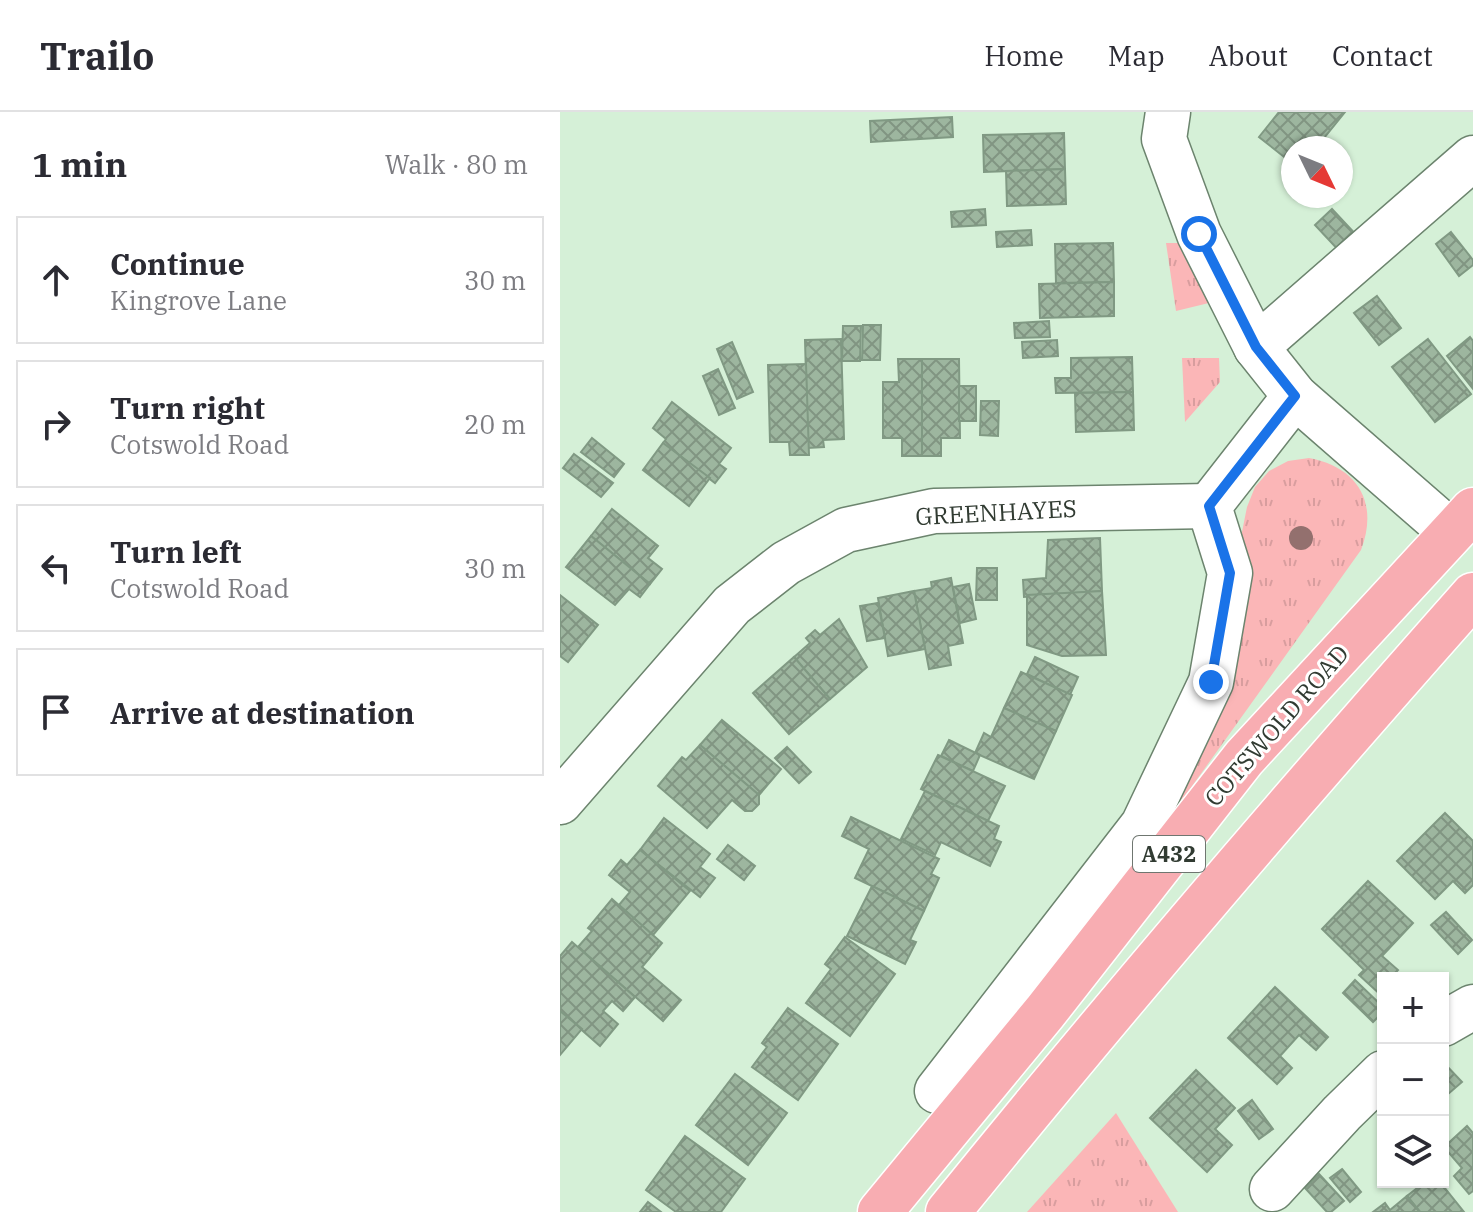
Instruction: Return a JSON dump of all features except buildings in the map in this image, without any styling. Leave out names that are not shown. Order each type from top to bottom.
[{"type":"main road","name":"COTSWOLD ROAD","points":[[880,1212],[1045,1012],[1244,758],[1462,521]]},
{"type":"main road","name":"A432","points":[[948,1212],[1085,1043],[1259,837],[1473,595]]},
{"type":"street","points":[[1168,112],[1164,139],[1199,234],[1256,347],[1295,396],[1462,521]]},
{"type":"street","points":[[1256,347],[1473,158]]},
{"type":"street","points":[[937,1091],[1143,825],[1211,682],[1230,573],[1209,506],[1295,396]]},
{"type":"street","name":"GREENHAYES","points":[[560,802],[732,605],[786,563],[846,530],[934,511],[1209,506]]},
{"type":"street","points":[[1449,1021],[1473,1007]]},
{"type":"street","points":[[1272,1189],[1377,1079]]},
{"type":"green space","points":[[1166,243],[1187,243],[1213,302],[1176,311]]},
{"type":"green space","points":[[1182,358],[1219,358],[1220,382],[1185,422]]},
{"type":"green space","points":[[1309,458],[1340,470],[1360,490],[1367,517],[1361,550],[1185,796],[1155,825],[1225,660],[1242,532],[1255,487],[1269,471],[1288,461]]},
{"type":"green space","points":[[1116,1113],[1178,1212],[1027,1212]]},
{"type":"route","points":[[1199,234],[1256,347],[1295,396],[1209,506],[1230,573],[1211,682]]}]
